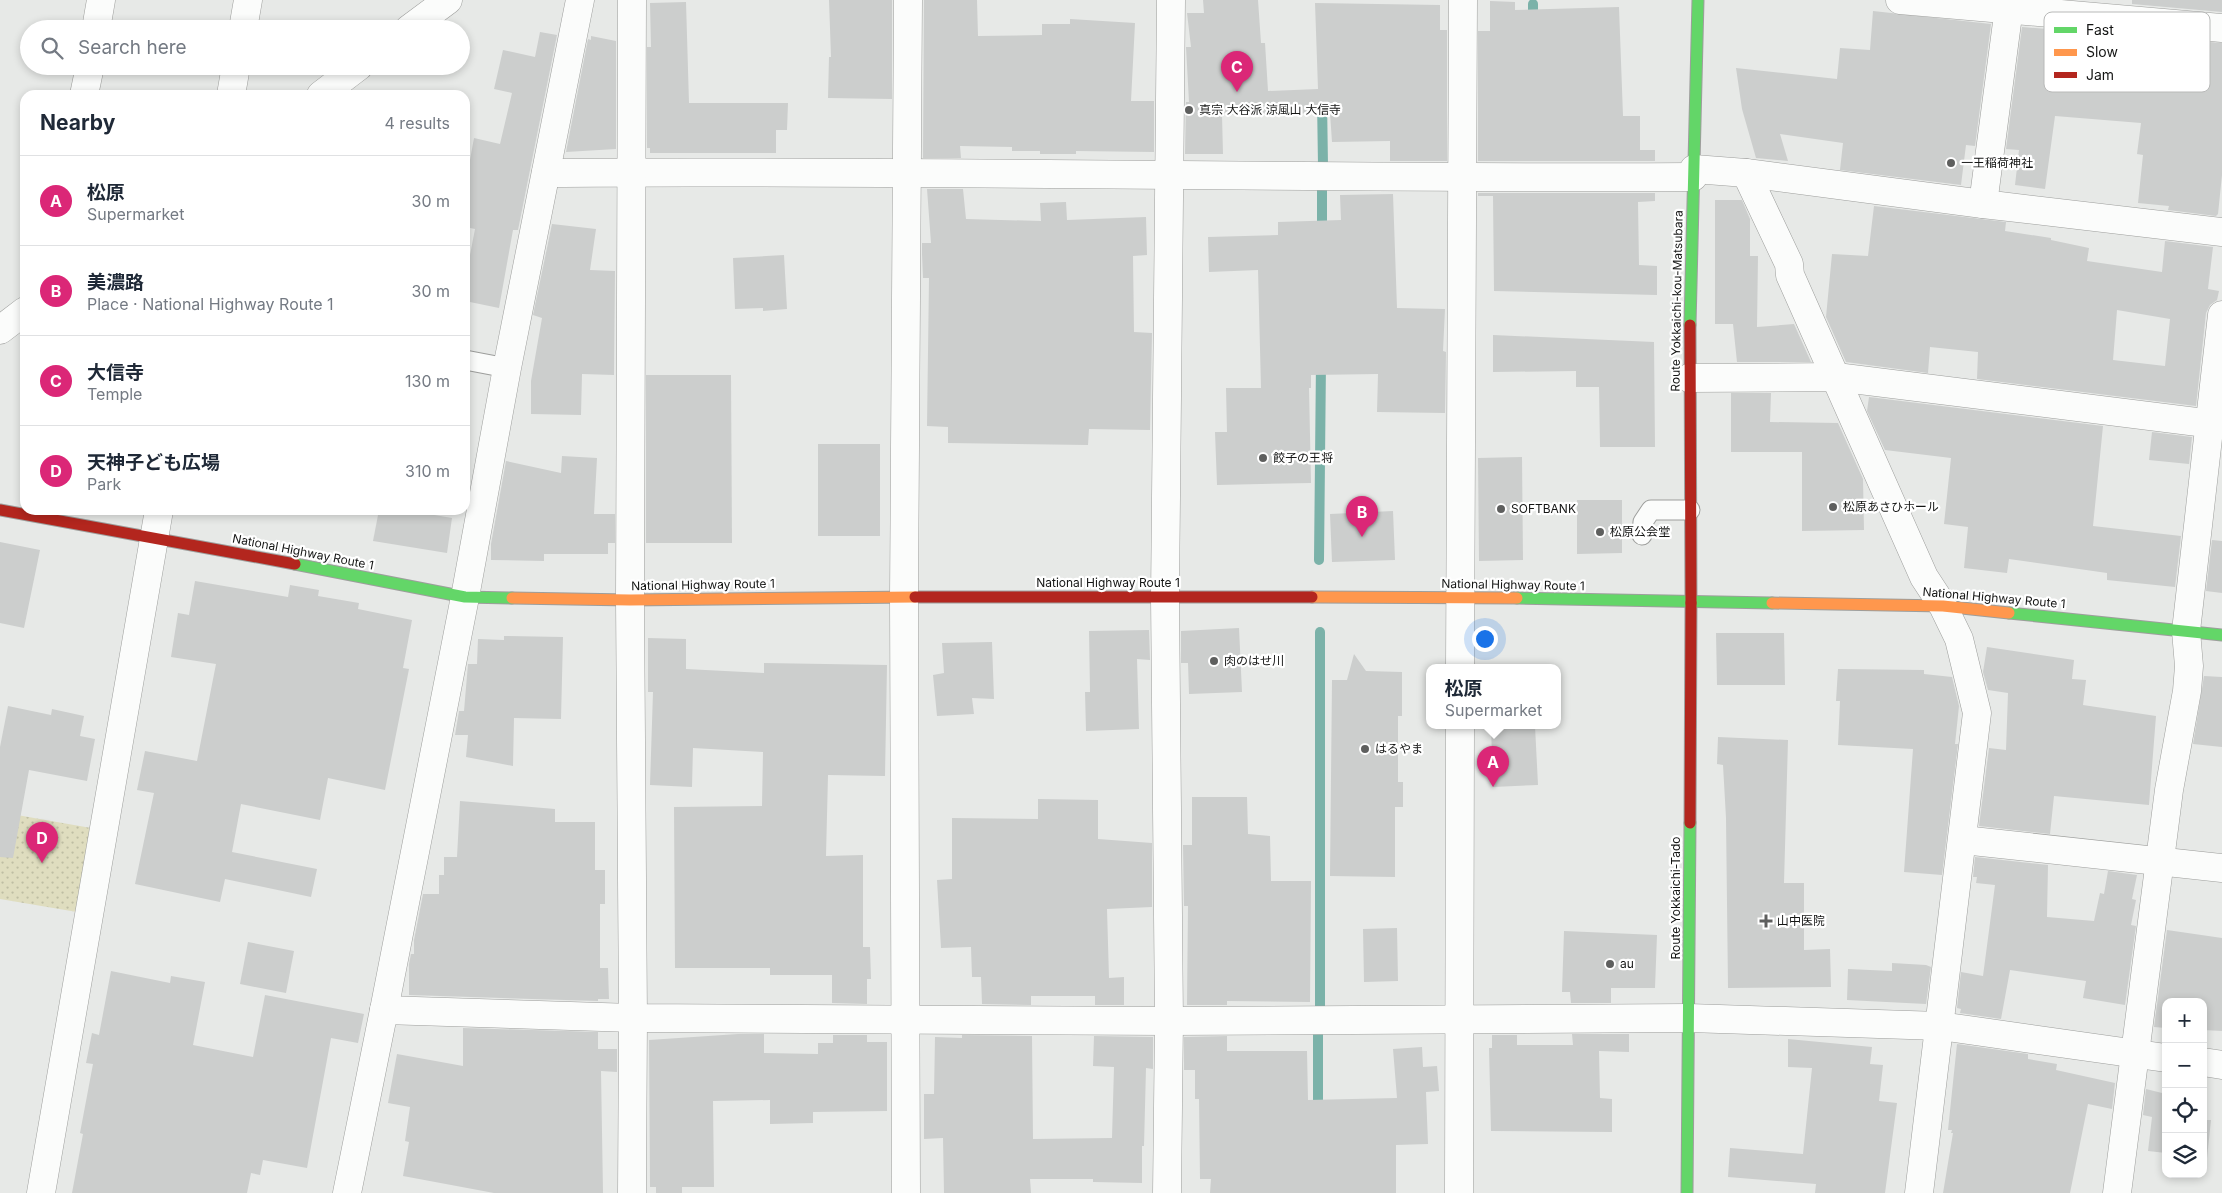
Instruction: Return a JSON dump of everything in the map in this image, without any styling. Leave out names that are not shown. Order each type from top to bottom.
[{"type":"main road","name":"Route Yokkaichi-kou-Matsubara","points":[[1691,603],[1689,378],[1698,0]]},
{"type":"main road","name":"National Highway Route 1","points":[[0,510],[20,513]]},
{"type":"main road","name":"National Highway Route 1","points":[[29,515],[155,537],[465,597],[630,600],[1165,596],[1460,597],[1691,603],[1943,606],[2222,635]]},
{"type":"main road","name":"Route Yokkaichi-Tado","points":[[1687,1193],[1691,603]]},
{"type":"street","points":[[98,20],[101,0]]},
{"type":"street","points":[[245,20],[248,0]]},
{"type":"street","points":[[421,20],[448,0]]},
{"type":"street","points":[[347,1193],[465,597],[507,368],[580,0]]},
{"type":"street","points":[[632,0],[630,600],[633,1018],[632,1193]]},
{"type":"street","points":[[906,1193],[904,597],[908,0]]},
{"type":"street","points":[[1167,1193],[1169,1022],[1165,596],[1171,0]]},
{"type":"street","points":[[1460,664],[1462,0]]},
{"type":"street","points":[[1900,0],[2010,5],[2075,12]]},
{"type":"street","points":[[1984,204],[2010,5]]},
{"type":"street","points":[[85,90],[88,75]]},
{"type":"street","points":[[232,90],[234,75]]},
{"type":"street","points":[[327,90],[347,75]]},
{"type":"street","points":[[546,174],[907,173],[1170,177],[1461,178],[1746,173],[2222,232]]},
{"type":"street","points":[[1746,173],[1790,264],[1790,274],[1924,577],[1943,606],[1960,639],[1977,713],[1919,1193]]},
{"type":"street","points":[[0,330],[20,315]]},
{"type":"street","points":[[2117,1193],[2168,790],[2189,666],[2186,630],[2216,424],[2222,315]]},
{"type":"street","points":[[1689,378],[1836,377],[2216,424]]},
{"type":"street","points":[[41,1193],[158,515]]},
{"type":"street","points":[[1460,729],[1460,1193]]},
{"type":"street","points":[[1963,840],[2222,868]]},
{"type":"street","points":[[384,1010],[633,1018],[1169,1022],[1689,1018],[1940,1026],[2162,1057]]},
{"type":"street","points":[[2207,1062],[2222,1064]]},
{"type":"lane","points":[[470,361],[507,368]]},
{"type":"lane","points":[[1642,535],[1643,522],[1652,510],[1690,510]]},
{"type":"shaded area","points":[[0,812],[91,828],[77,912],[0,899]]},
{"type":"building","points":[[829,0],[892,0],[892,99],[828,98],[829,57],[831,57]]},
{"type":"building","points":[[924,0],[977,0],[978,36],[1042,35],[1042,24],[1070,24],[1070,19],[1135,23],[1131,101],[1154,101],[1154,152],[1076,151],[1076,154],[1040,154],[1040,151],[1012,151],[1012,147],[960,146],[961,158],[923,158]]},
{"type":"building","points":[[1203,0],[1258,0],[1261,43],[1265,43],[1268,91],[1318,89],[1315,3],[1440,5],[1440,30],[1447,30],[1447,161],[1390,161],[1390,141],[1332,142],[1330,113],[1222,115],[1223,154],[1185,154],[1186,102],[1189,102],[1186,47],[1191,47],[1187,13],[1204,13]]},
{"type":"building","points":[[2132,0],[2222,0],[2222,12],[2132,4]]},
{"type":"building","points":[[1490,1],[1515,2],[1515,10],[1619,7],[1623,116],[1640,116],[1640,150],[1655,150],[1655,161],[1478,161],[1478,31],[1490,31]]},
{"type":"building","points":[[686,2],[689,103],[788,103],[787,130],[776,130],[776,153],[650,153],[650,148],[647,148],[647,47],[651,47],[650,3]]},
{"type":"building","points":[[1873,11],[1991,24],[1975,146],[1966,145],[1961,185],[1840,170],[1843,143],[1780,134],[1788,161],[1756,158],[1742,109],[1736,68],[1837,79],[1840,48],[1870,50]]},
{"type":"building","points":[[2022,27],[2044,29],[2044,92],[2210,92],[2210,42],[2222,43],[2222,175],[2218,214],[2216,216],[2168,210],[2169,206],[2138,203],[2143,155],[2137,154],[2141,123],[2055,116],[2045,189],[2015,185],[2019,150],[2006,149]]},
{"type":"building","points":[[540,32],[557,35],[518,230],[513,230],[499,308],[470,302],[470,255],[475,229],[470,228],[470,160],[474,138],[500,144],[512,93],[494,89],[503,50],[535,57]]},
{"type":"building","points":[[591,36],[616,41],[616,149],[566,152],[588,39],[591,40]]},
{"type":"building","points":[[927,189],[963,189],[966,219],[1041,221],[1040,203],[1066,202],[1067,220],[1146,217],[1147,255],[1133,256],[1134,332],[1152,333],[1150,430],[1089,429],[1088,445],[948,443],[948,427],[927,426],[929,278],[923,278],[922,243],[931,243]]},
{"type":"building","points":[[1478,193],[1655,193],[1655,201],[1638,202],[1639,265],[1657,266],[1657,295],[1494,291],[1493,196],[1478,196]]},
{"type":"building","points":[[1393,194],[1397,308],[1445,309],[1443,351],[1446,352],[1445,413],[1377,412],[1378,374],[1311,375],[1311,388],[1309,388],[1311,483],[1217,485],[1215,432],[1227,432],[1226,388],[1261,388],[1258,270],[1209,272],[1208,237],[1278,235],[1278,222],[1341,220],[1340,195]]},
{"type":"building","points":[[1715,200],[1742,200],[1750,219],[1750,256],[1758,256],[1757,327],[1794,324],[1811,362],[1737,362],[1733,324],[1715,324]]},
{"type":"building","points":[[1874,206],[2006,222],[2005,231],[2051,238],[2051,240],[2089,248],[2087,261],[2162,272],[2165,241],[2213,247],[2208,289],[2219,291],[2217,300],[2210,305],[2206,313],[2196,406],[1977,379],[1978,352],[1930,347],[1928,373],[1846,362],[1826,317],[1832,254],[1868,256]],"holes":[[[2117,310],[2170,319],[2165,366],[2113,360]]]},
{"type":"building","points":[[552,224],[596,229],[590,270],[615,271],[614,375],[582,374],[581,415],[531,414],[531,381],[542,318],[533,315]]},
{"type":"building","points":[[784,255],[787,309],[763,311],[763,308],[735,309],[733,258]]},
{"type":"building","points":[[1493,335],[1654,342],[1655,447],[1600,447],[1599,387],[1576,387],[1576,371],[1493,372]]},
{"type":"building","points":[[646,375],[731,375],[732,543],[646,543]]},
{"type":"building","points":[[1731,393],[1771,393],[1770,422],[1838,423],[1863,479],[1864,530],[1802,531],[1802,452],[1731,452]]},
{"type":"building","points":[[1869,397],[2103,426],[2093,526],[2181,536],[2175,587],[2107,580],[2107,573],[2009,559],[2007,573],[1964,568],[1968,527],[1944,524],[1951,458],[1885,450],[1867,411]]},
{"type":"building","points":[[2152,432],[2192,437],[2189,464],[2149,460]]},
{"type":"building","points":[[818,444],[880,444],[880,536],[818,536]]},
{"type":"building","points":[[562,456],[597,458],[594,514],[615,514],[615,543],[608,543],[608,554],[544,554],[544,561],[491,560],[491,544],[506,461],[561,473]]},
{"type":"building","name":"SOFTBANK","points":[[1522,457],[1523,560],[1479,561],[1478,458]]},
{"type":"building","name":"松原公会堂","points":[[1577,500],[1622,500],[1622,553],[1577,554]]},
{"type":"building","points":[[1393,511],[1395,560],[1332,562],[1330,514]]},
{"type":"building","points":[[378,515],[434,515],[452,518],[447,553],[373,541]]},
{"type":"building","points":[[2212,540],[2222,541],[2222,593],[2206,591]]},
{"type":"building","points":[[0,542],[40,550],[24,628],[0,623]]},
{"type":"building","points":[[195,581],[288,597],[290,585],[319,590],[318,596],[359,603],[358,609],[412,620],[403,668],[409,669],[385,790],[328,778],[320,820],[241,804],[232,852],[317,869],[311,897],[225,879],[220,902],[135,884],[154,793],[137,790],[145,751],[197,761],[216,664],[171,657],[178,613],[189,615]]},
{"type":"building","name":"肉のはせ川","points":[[1239,628],[1242,692],[1189,694],[1188,663],[1181,663],[1181,631]]},
{"type":"building","points":[[1149,630],[1150,660],[1137,659],[1139,729],[1086,731],[1085,692],[1090,692],[1089,631]]},
{"type":"building","points":[[1716,633],[1784,633],[1785,685],[1717,685]]},
{"type":"building","points":[[504,636],[563,637],[561,719],[514,718],[513,766],[466,757],[468,735],[455,735],[459,711],[464,711],[468,664],[477,664],[478,639],[504,640]]},
{"type":"building","points":[[648,638],[686,639],[686,669],[764,673],[764,663],[887,665],[885,776],[828,775],[826,856],[863,855],[863,947],[870,947],[871,979],[867,979],[867,1004],[832,1003],[832,975],[770,975],[770,968],[675,968],[674,807],[762,806],[763,752],[693,748],[692,787],[650,785],[653,692],[648,692]]},
{"type":"building","points":[[992,642],[994,699],[972,698],[974,714],[937,716],[933,675],[944,673],[942,643]]},
{"type":"building","points":[[1987,647],[2074,660],[2072,679],[2086,680],[2083,705],[2156,716],[2149,805],[2054,796],[2050,834],[1979,826],[1989,748],[2006,750],[2008,693],[1988,690],[1983,672]]},
{"type":"building","name":"はるやま","points":[[1354,654],[1366,671],[1402,672],[1402,716],[1398,716],[1398,782],[1403,782],[1403,807],[1395,807],[1395,877],[1330,876],[1332,680],[1347,680]]},
{"type":"building","points":[[1838,669],[1924,670],[1924,674],[1952,677],[1959,706],[1955,744],[1958,744],[1942,875],[1904,872],[1913,749],[1838,745],[1840,701],[1836,701]]},
{"type":"building","points":[[2204,676],[2222,677],[2222,747],[2193,744]]},
{"type":"building","points":[[8,706],[51,715],[52,709],[84,716],[80,736],[95,739],[87,781],[29,770],[13,858],[0,857],[0,747]]},
{"type":"building","points":[[1491,729],[1535,729],[1538,785],[1493,787]]},
{"type":"building","points":[[1718,737],[1788,740],[1784,883],[1804,883],[1804,950],[1830,949],[1831,987],[1728,988],[1726,818],[1723,765],[1717,764]]},
{"type":"building","points":[[1192,797],[1247,797],[1248,834],[1270,836],[1271,881],[1311,881],[1310,1002],[1227,1001],[1227,1005],[1187,1005],[1188,906],[1184,906],[1183,845],[1192,845]]},
{"type":"building","points":[[1038,799],[1098,800],[1098,839],[1152,843],[1152,907],[1107,909],[1109,978],[1124,977],[1124,1005],[1095,1005],[1095,996],[1031,996],[1031,1005],[982,1004],[981,977],[972,977],[971,947],[941,948],[937,880],[952,879],[952,818],[1038,819]]},
{"type":"building","points":[[460,801],[555,809],[555,822],[595,822],[595,870],[605,870],[605,904],[600,904],[600,968],[608,968],[609,999],[598,999],[598,1001],[409,995],[409,964],[411,954],[414,954],[414,940],[423,894],[439,894],[439,875],[444,875],[444,857],[457,857]]},
{"type":"building","points":[[1975,857],[2048,865],[2047,917],[2094,921],[2100,893],[2104,894],[2108,871],[2137,875],[2132,899],[2136,900],[2131,925],[2136,926],[2125,1005],[2083,998],[2086,981],[2010,970],[2001,1019],[1960,1013],[1961,1009],[1957,1008],[1961,972],[1983,976],[1995,885],[1976,883],[1977,877],[1973,877]]},
{"type":"building","points":[[1397,928],[1398,981],[1364,982],[1363,929]]},
{"type":"building","points":[[2167,930],[2222,938],[2222,1031],[2207,1030],[2207,998],[2162,998],[2162,1028],[2154,1027]]},
{"type":"building","name":"au","points":[[1564,931],[1657,935],[1655,988],[1611,988],[1611,1003],[1571,1003],[1570,992],[1562,992]]},
{"type":"building","points":[[248,942],[294,951],[286,993],[240,984]]},
{"type":"building","points":[[1892,963],[1931,967],[1926,1004],[1847,1000],[1848,969],[1892,971]]},
{"type":"building","points":[[111,971],[170,983],[171,976],[205,982],[193,1045],[253,1057],[265,995],[364,1014],[358,1043],[331,1038],[307,1168],[263,1160],[260,1175],[251,1173],[247,1193],[72,1193],[83,1134],[80,1133],[93,1064],[86,1063],[92,1033],[99,1035]]},
{"type":"building","points":[[463,1028],[598,1032],[598,1049],[617,1049],[617,1072],[601,1071],[603,1193],[494,1193],[403,1176],[409,1142],[405,1141],[410,1107],[388,1103],[397,1054],[463,1066]]},
{"type":"building","points":[[764,1034],[764,1053],[818,1054],[818,1043],[833,1043],[833,1035],[867,1035],[867,1042],[887,1042],[887,1111],[813,1112],[813,1123],[770,1124],[770,1100],[713,1101],[714,1187],[682,1187],[682,1193],[656,1193],[656,1187],[650,1187],[649,1040]]},
{"type":"building","points":[[1572,1034],[1629,1034],[1629,1052],[1599,1051],[1600,1098],[1612,1099],[1612,1132],[1491,1131],[1489,1048],[1492,1048],[1492,1035],[1517,1035],[1517,1045],[1573,1045]]},
{"type":"building","points":[[962,1035],[1032,1036],[1033,1139],[1112,1138],[1114,1067],[1093,1066],[1094,1036],[1153,1037],[1153,1069],[1146,1068],[1142,1183],[1093,1182],[1093,1179],[1030,1179],[1031,1193],[944,1193],[943,1138],[924,1139],[924,1094],[934,1094],[935,1037],[962,1038]]},
{"type":"building","points":[[1227,1036],[1227,1051],[1307,1051],[1308,1100],[1397,1098],[1393,1049],[1422,1047],[1423,1067],[1437,1066],[1439,1091],[1426,1092],[1428,1144],[1396,1145],[1396,1193],[1210,1193],[1211,1179],[1200,1179],[1199,1099],[1195,1099],[1195,1070],[1184,1070],[1184,1037]]},
{"type":"building","points":[[1788,1039],[1872,1047],[1870,1064],[1883,1065],[1879,1101],[1897,1103],[1885,1193],[1815,1193],[1816,1184],[1728,1177],[1730,1148],[1803,1154],[1812,1068],[1788,1067]]},
{"type":"building","points":[[1957,1044],[2028,1054],[2028,1059],[2057,1064],[2056,1070],[2115,1083],[2112,1109],[2088,1104],[2070,1193],[1943,1193],[1953,1133],[1951,1133],[1952,1130],[1948,1130]]},
{"type":"building","points":[[2146,1089],[2162,1093],[2162,1153],[2148,1151],[2152,1117],[2143,1115]]},
{"type":"building","points":[[2207,1120],[2211,1120],[2207,1158]]},
{"type":"waterway","points":[[1533,4],[1533,23]]},
{"type":"waterway","points":[[1322,99],[1323,166]]},
{"type":"waterway","points":[[1322,190],[1322,235]]},
{"type":"waterway","points":[[1319,560],[1321,361]]},
{"type":"waterway","points":[[1320,632],[1320,1008]]},
{"type":"waterway","points":[[1318,1034],[1318,1112]]},
{"type":"traffic: fast","points":[[1690,325],[1698,0]]},
{"type":"traffic: fast","points":[[295,564],[465,597],[512,598]]},
{"type":"traffic: fast","points":[[1517,598],[1772,603]]},
{"type":"traffic: fast","points":[[2009,613],[2222,635]]},
{"type":"traffic: fast","points":[[1687,1193],[1690,823]]},
{"type":"traffic: slow","points":[[512,598],[630,600],[915,597]]},
{"type":"traffic: slow","points":[[1312,597],[1517,598]]},
{"type":"traffic: slow","points":[[1772,603],[1943,606],[2009,613]]},
{"type":"traffic: jam","points":[[1690,325],[1691,603]]},
{"type":"traffic: jam","points":[[0,510],[20,514]]},
{"type":"traffic: jam","points":[[27,515],[295,564]]},
{"type":"traffic: jam","points":[[915,597],[1312,597]]},
{"type":"traffic: jam","points":[[1690,823],[1691,603]]},
{"type":"place","name":"大信寺","points":[[1237,92]]},
{"type":"place","name":"真宗 大谷派 涼風山 大信寺","points":[[1189,110]]},
{"type":"place","name":"一王稲荷神社","points":[[1951,163]]},
{"type":"place","name":"餃子の王将","points":[[1263,458]]},
{"type":"place","name":"松原あさひホール","points":[[1833,507]]},
{"type":"place","name":"SOFTBANK","points":[[1501,509]]},
{"type":"place","name":"松原公会堂","points":[[1600,532]]},
{"type":"place","name":"美濃路","points":[[1362,537]]},
{"type":"place","name":"肉のはせ川","points":[[1214,661]]},
{"type":"place","name":"はるやま","points":[[1365,749]]},
{"type":"place","name":"松原","points":[[1493,787]]},
{"type":"place","name":"天神子ども広場","points":[[42,863]]},
{"type":"place","name":"山中医院","points":[[1766,921]]},
{"type":"place","name":"au","points":[[1610,964]]}]
